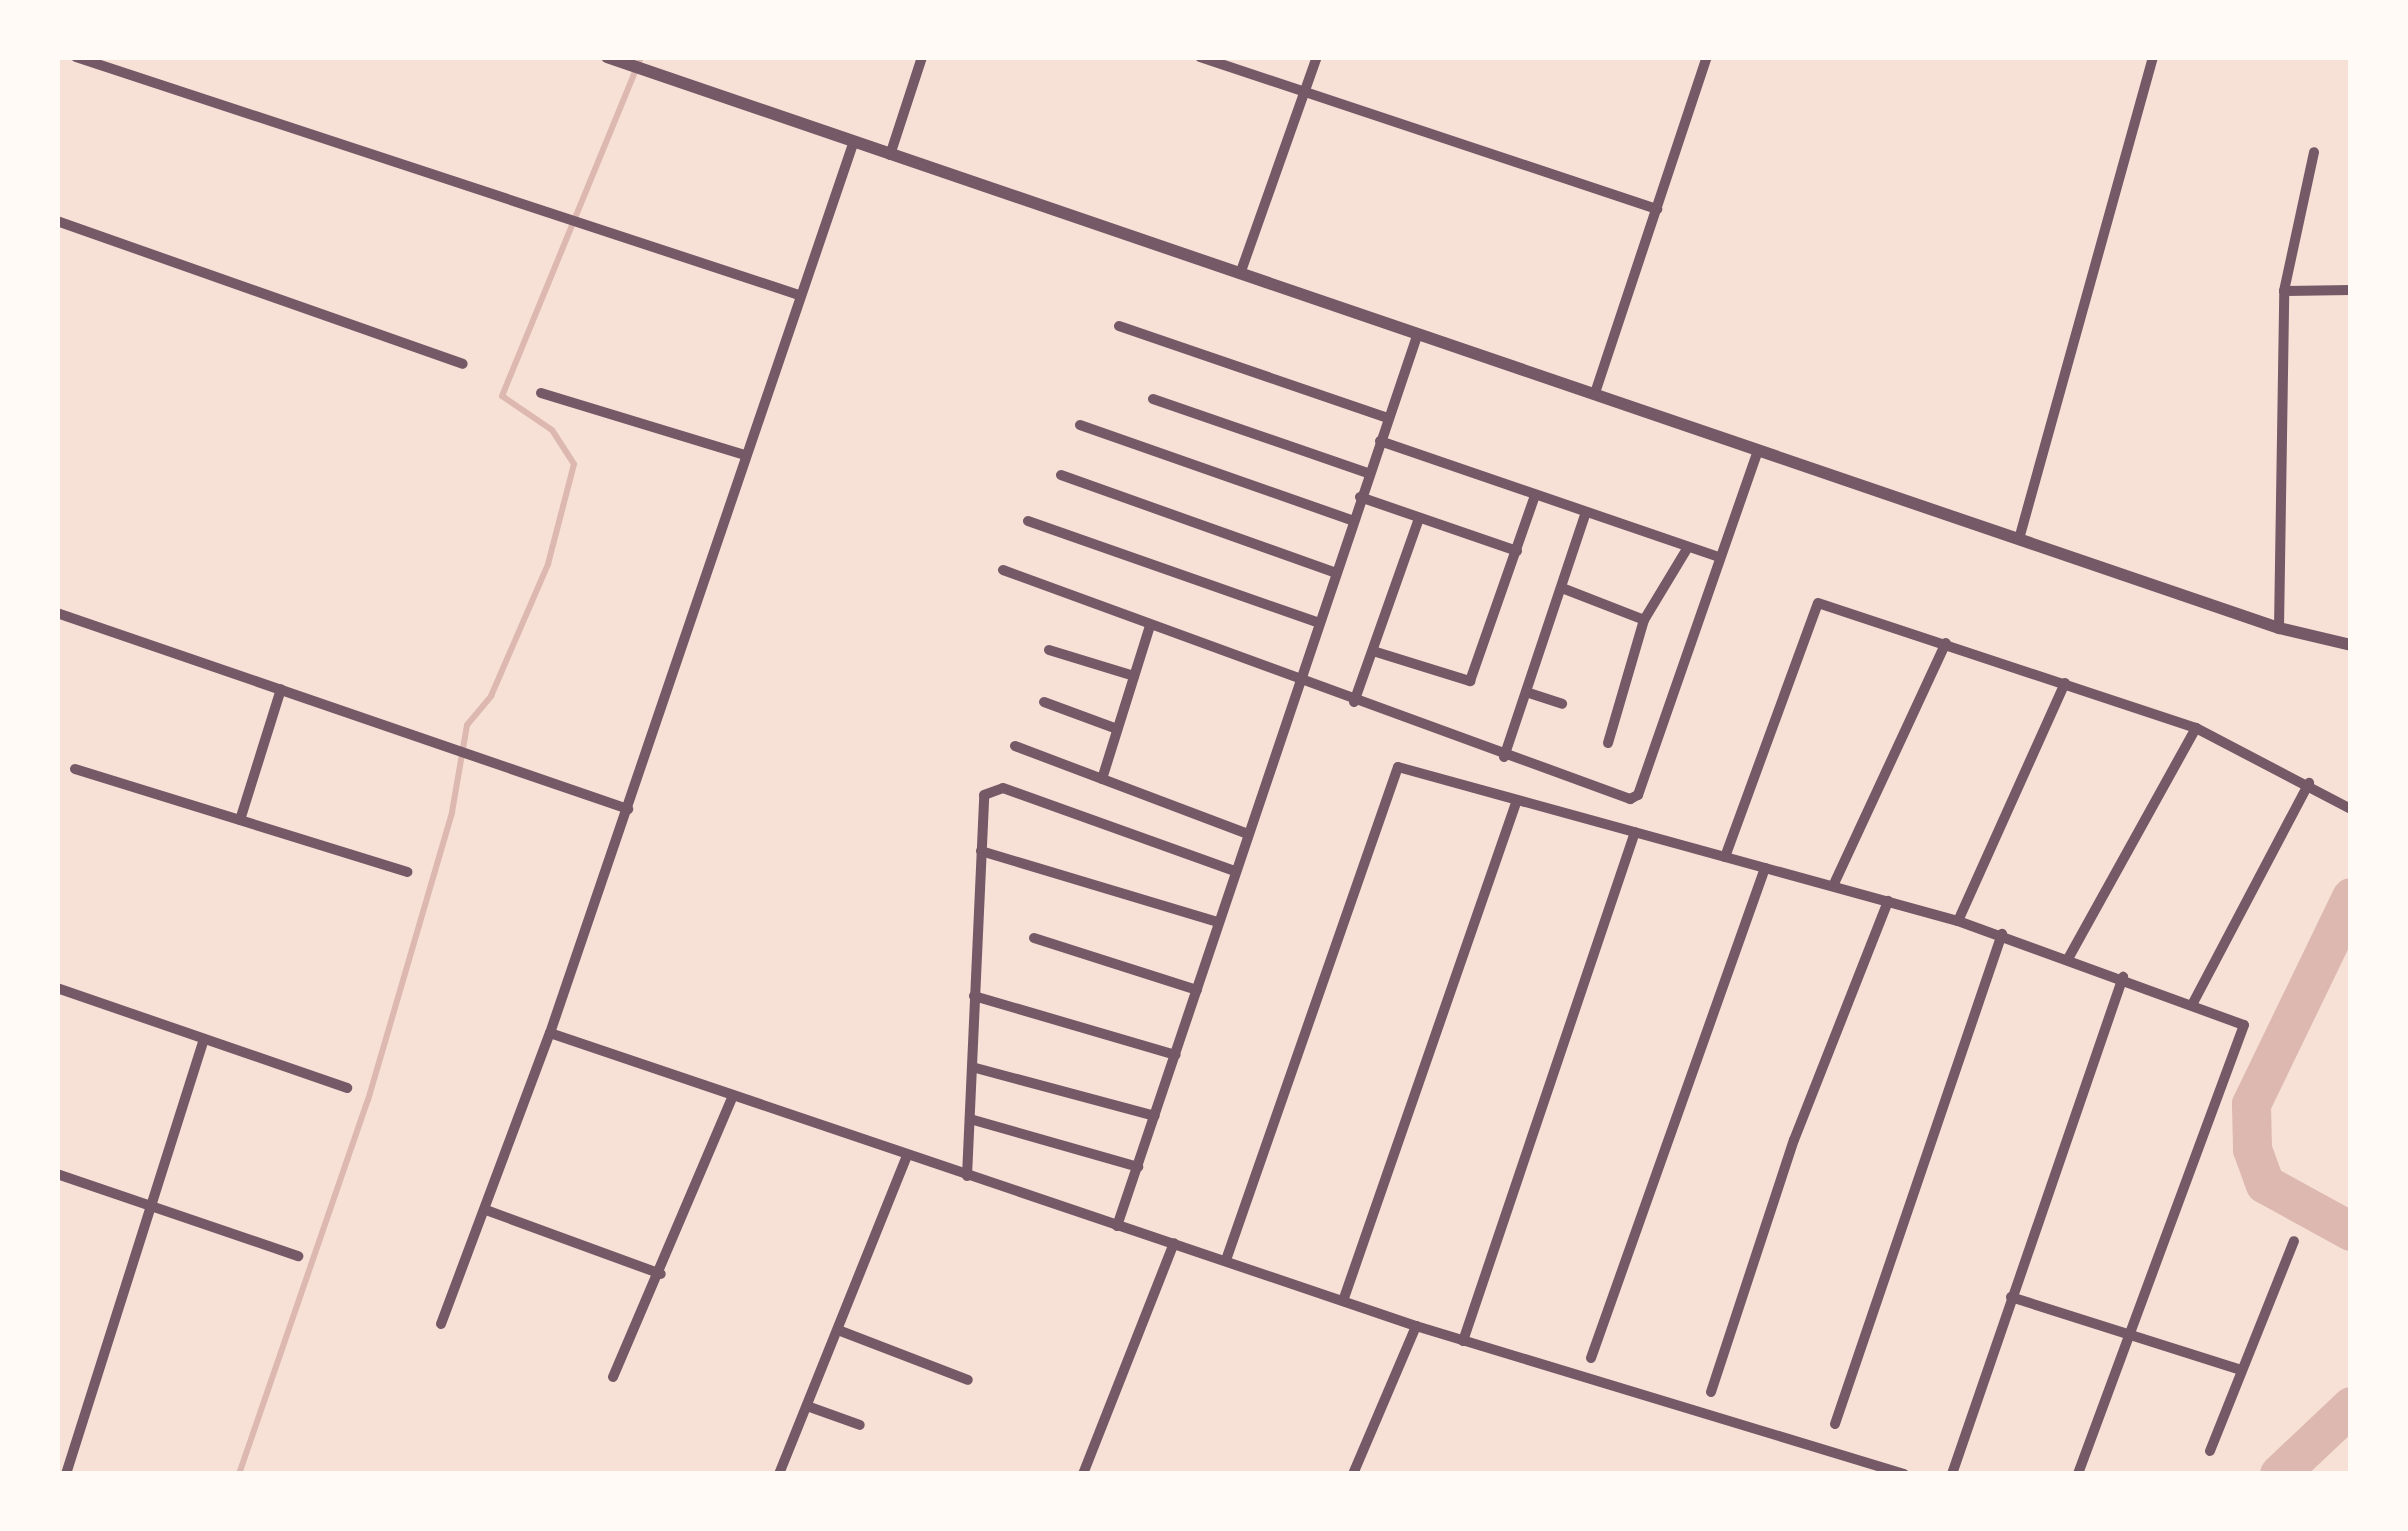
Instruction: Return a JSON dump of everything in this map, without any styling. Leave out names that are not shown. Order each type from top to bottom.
[{"type":"street","points":[[76,57],[799,295]]},
{"type":"street","points":[[608,57],[2279,628],[2351,645]]},
{"type":"street","points":[[890,155],[922,57]]},
{"type":"street","points":[[1201,57],[1657,209]]},
{"type":"street","points":[[1240,274],[1317,57]]},
{"type":"street","points":[[1595,393],[1707,57]]},
{"type":"street","points":[[2019,539],[2153,57]]},
{"type":"street","points":[[441,1324],[550,1033],[854,144]]},
{"type":"street","points":[[2279,628],[2284,291],[2314,152]]},
{"type":"street","points":[[57,221],[462,364]]},
{"type":"street","points":[[2284,291],[2351,290]]},
{"type":"street","points":[[1118,326],[1388,418]]},
{"type":"street","points":[[1117,1226],[1296,681],[1417,336]]},
{"type":"street","points":[[541,393],[746,455]]},
{"type":"street","points":[[1153,399],[1369,473]]},
{"type":"street","points":[[1080,425],[1352,520]]},
{"type":"street","points":[[1381,441],[1718,557]]},
{"type":"street","points":[[1003,570],[1504,757],[1630,799],[1638,795],[1758,450]]},
{"type":"street","points":[[1061,475],[1334,572]]},
{"type":"street","points":[[1372,651],[1470,681],[1534,495]]},
{"type":"street","points":[[1360,497],[1517,551]]},
{"type":"street","points":[[1504,757],[1586,512]]},
{"type":"street","points":[[1354,702],[1419,518]]},
{"type":"street","points":[[1028,521],[1316,622]]},
{"type":"street","points":[[1608,743],[1645,620],[1688,547]]},
{"type":"street","points":[[1562,588],[1645,620]]},
{"type":"street","points":[[1725,856],[1818,602],[2196,728],[2351,809]]},
{"type":"street","points":[[57,613],[281,689],[442,752],[628,809]]},
{"type":"street","points":[[1102,778],[1150,626]]},
{"type":"street","points":[[1833,886],[1946,643]]},
{"type":"street","points":[[1048,650],[1134,676]]},
{"type":"street","points":[[1958,921],[2066,683]]},
{"type":"street","points":[[239,820],[281,689]]},
{"type":"street","points":[[1526,692],[1562,704]]},
{"type":"street","points":[[1044,702],[1117,729]]},
{"type":"street","points":[[2069,957],[2196,728]]},
{"type":"street","points":[[1015,746],[1248,834]]},
{"type":"street","points":[[1226,1260],[1398,767],[2002,934],[2244,1025],[2078,1474]]},
{"type":"street","points":[[75,769],[407,872]]},
{"type":"street","points":[[2193,1003],[2309,784]]},
{"type":"street","points":[[968,1176],[984,795],[992,788],[1235,871]]},
{"type":"street","points":[[1343,1301],[1517,800]]},
{"type":"street","points":[[1463,1341],[1635,832]]},
{"type":"street","points":[[981,851],[1218,922]]},
{"type":"street","points":[[1591,1358],[1765,868]]},
{"type":"street","points":[[1712,1392],[1795,1140],[1888,901]]},
{"type":"street","points":[[1835,1424],[2002,934]]},
{"type":"street","points":[[1034,938],[1197,990]]},
{"type":"street","points":[[1952,1474],[2123,977]]},
{"type":"street","points":[[57,988],[347,1088]]},
{"type":"street","points":[[974,996],[1176,1055]]},
{"type":"street","points":[[550,1033],[1416,1326],[1904,1474]]},
{"type":"street","points":[[66,1474],[204,1039]]},
{"type":"street","points":[[972,1067],[1155,1116]]},
{"type":"street","points":[[613,1377],[661,1274],[733,1096]]},
{"type":"street","points":[[970,1119],[1138,1168]]},
{"type":"street","points":[[779,1474],[907,1155]]},
{"type":"street","points":[[57,1174],[298,1256]]},
{"type":"street","points":[[485,1210],[661,1274]]},
{"type":"street","points":[[2210,1451],[2294,1241]]},
{"type":"street","points":[[1083,1474],[1174,1243]]},
{"type":"street","points":[[2011,1297],[2241,1370]]},
{"type":"street","points":[[1352,1474],[1416,1326]]},
{"type":"street","points":[[838,1330],[968,1380]]},
{"type":"street","points":[[807,1406],[860,1425]]},
{"type":"waterway","points":[[239,1474],[368,1100],[452,812],[467,725],[491,696],[548,564],[574,464],[552,430],[502,396],[641,57]]},
{"type":"waterway","points":[[2351,897],[2251,1104],[2252,1149],[2265,1184],[2351,1231]]},
{"type":"waterway","points":[[2279,1474],[2351,1406]]}]
